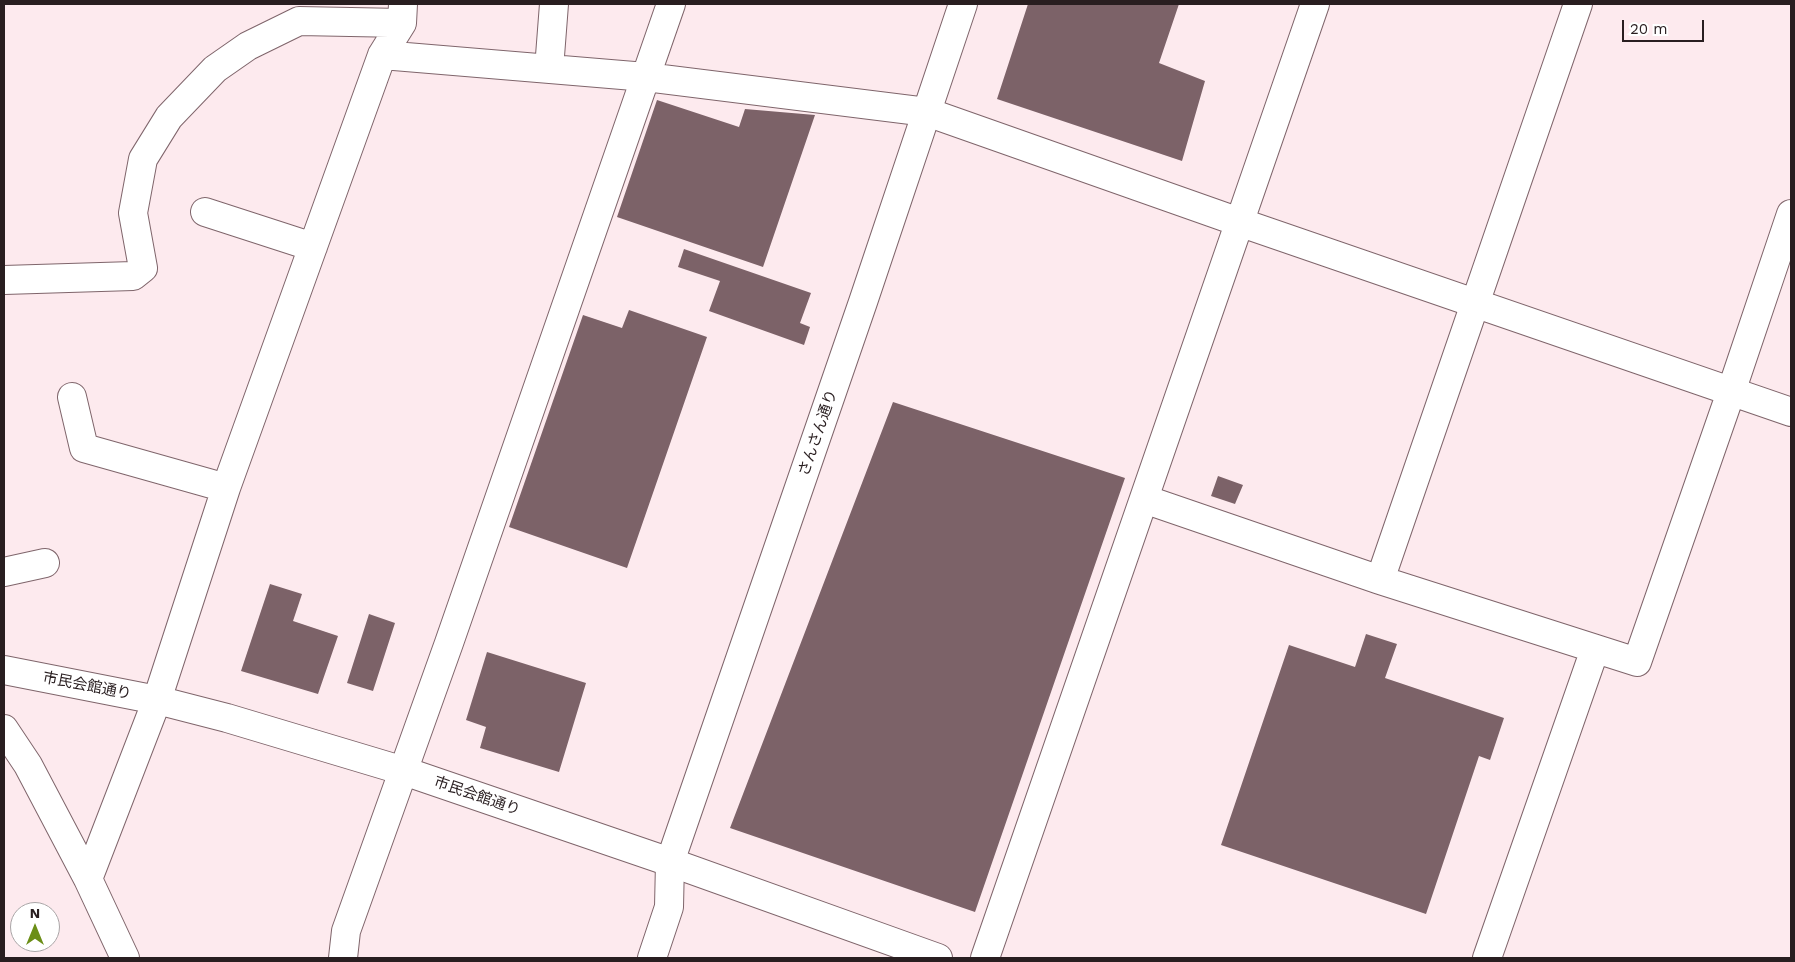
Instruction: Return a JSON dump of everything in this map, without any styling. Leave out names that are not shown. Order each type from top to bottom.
[{"type":"street","points":[[549,69],[554,4]]},
{"type":"street","points":[[343,958],[346,931],[404,771],[671,4]]},
{"type":"street","name":"さんさん通り","points":[[652,958],[669,907],[670,862],[860,311],[963,4]]},
{"type":"street","points":[[985,958],[1315,4]]},
{"type":"street","points":[[1380,580],[1578,4]]},
{"type":"street","points":[[88,879],[157,700],[226,488],[382,54],[403,13]]},
{"type":"street","points":[[4,280],[134,276],[143,268],[133,213],[143,159],[169,117],[215,69],[248,46],[299,21],[403,13]]},
{"type":"street","points":[[382,54],[646,77],[927,112],[1475,304],[1791,412]]},
{"type":"street","points":[[205,212],[313,247]]},
{"type":"street","points":[[1144,499],[1380,580],[1637,662],[1791,214]]},
{"type":"street","points":[[72,397],[84,448],[226,488]]},
{"type":"street","points":[[4,572],[45,563]]},
{"type":"street","points":[[1487,958],[1595,649]]},
{"type":"street","name":"市民会館通り","points":[[4,670],[157,700],[228,718],[404,771],[670,862],[938,958]]},
{"type":"street","points":[[4,729],[28,765],[88,879],[125,958]]},
{"type":"building","points":[[1028,4],[1179,4],[1159,63],[1205,81],[1182,161],[997,99]]},
{"type":"building","points":[[657,100],[739,127],[745,109],[815,115],[763,267],[617,217]]},
{"type":"building","points":[[684,249],[811,293],[800,323],[810,327],[804,345],[709,311],[720,281],[678,267]]},
{"type":"building","points":[[629,310],[707,337],[627,568],[509,527],[583,315],[622,328]]},
{"type":"building","points":[[893,402],[1125,478],[975,912],[730,828]]},
{"type":"building","points":[[1218,476],[1243,485],[1235,504],[1211,496]]},
{"type":"building","points":[[270,584],[302,594],[293,621],[338,636],[318,694],[241,671]]},
{"type":"building","points":[[369,614],[395,623],[373,691],[347,683]]},
{"type":"building","points":[[1366,634],[1397,644],[1385,678],[1504,718],[1490,760],[1479,756],[1426,914],[1221,845],[1289,645],[1355,667]]},
{"type":"building","points":[[487,652],[586,683],[559,772],[480,748],[486,727],[466,720]]}]
